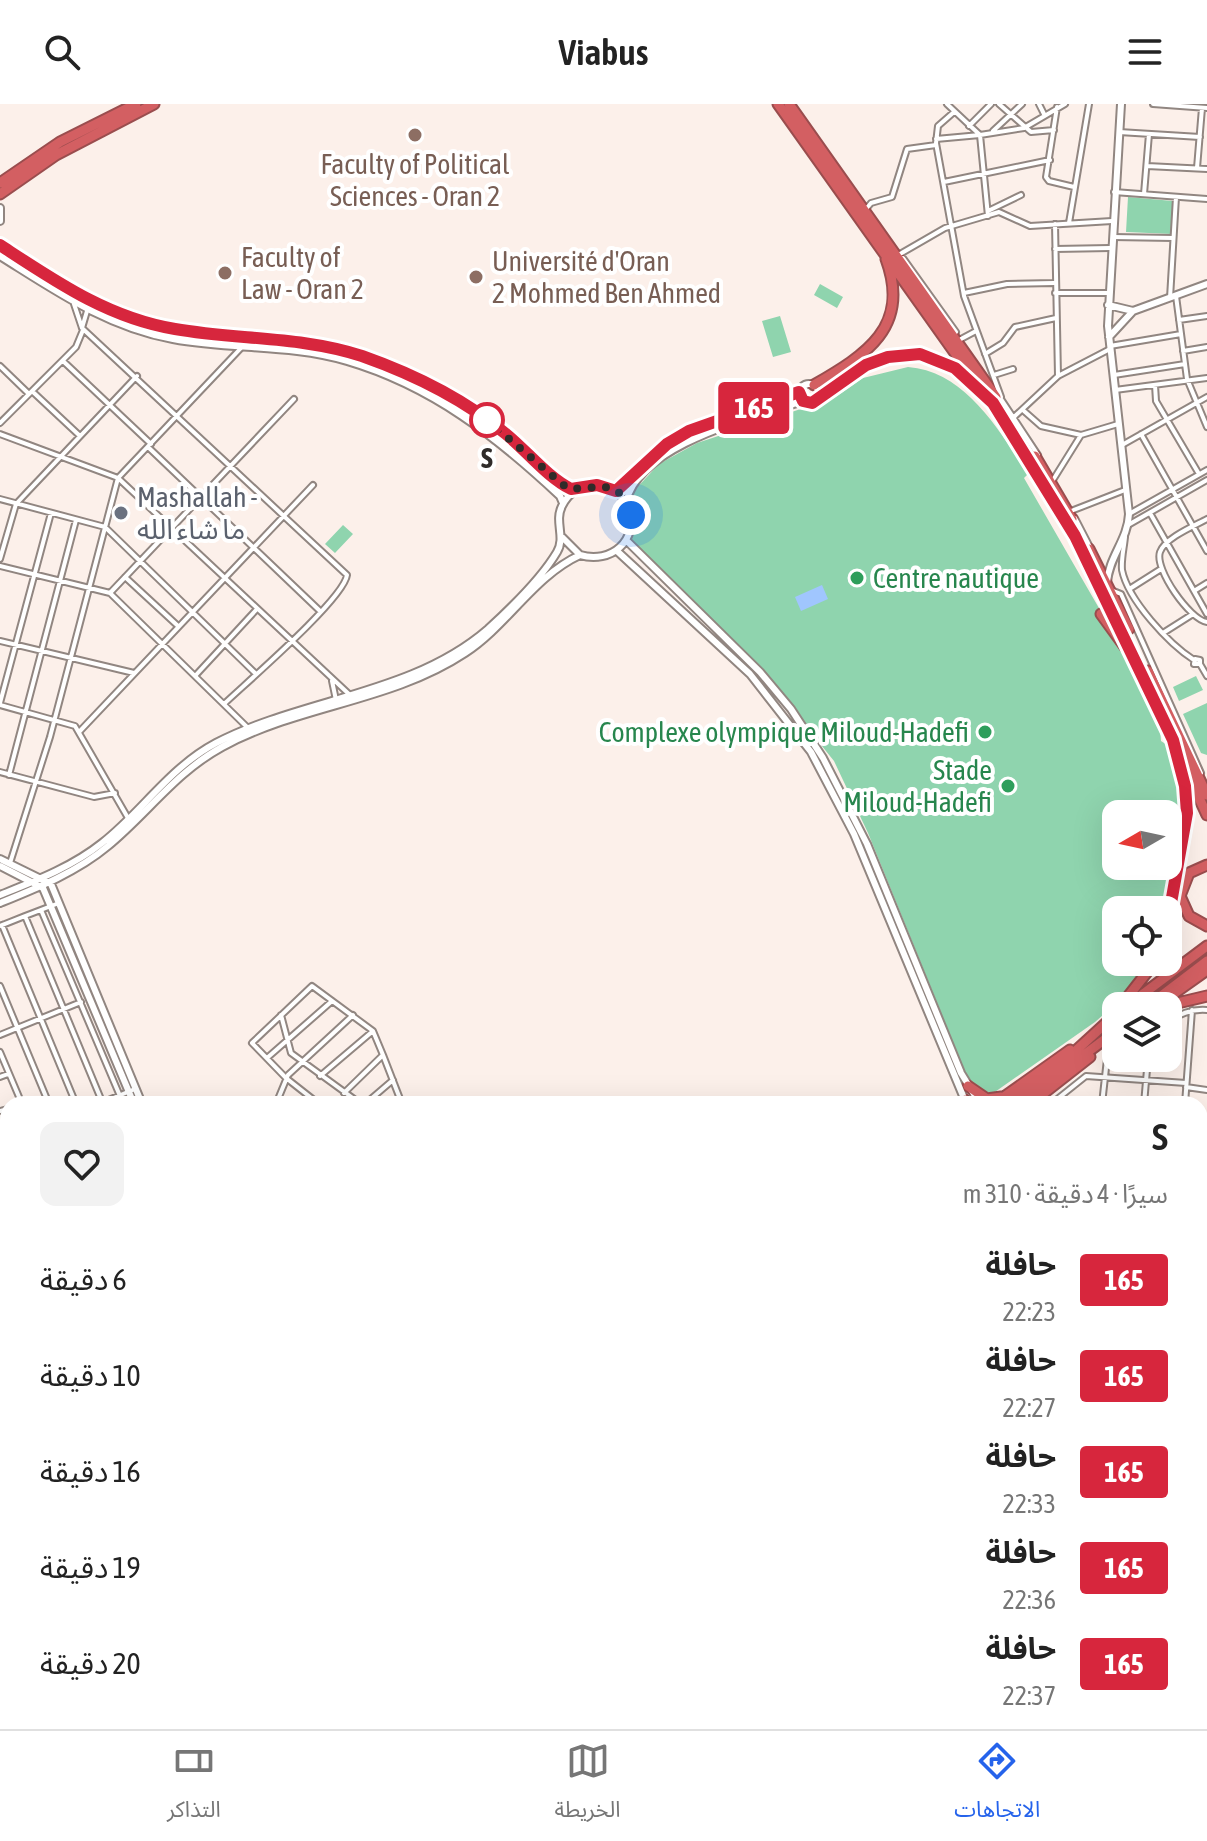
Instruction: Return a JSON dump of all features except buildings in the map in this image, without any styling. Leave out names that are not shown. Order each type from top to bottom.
[{"type":"highway","points":[[0,183],[60,142],[136,104]]},
{"type":"highway","points":[[0,194],[78,142],[154,104]]},
{"type":"highway","points":[[778,104],[998,401],[1075,536],[1147,682],[1207,815]]},
{"type":"highway","points":[[789,104],[865,208],[1029,446],[1109,586],[1207,794]]},
{"type":"highway","points":[[814,385],[863,355],[882,336],[892,309],[893,289],[881,244]]},
{"type":"highway","points":[[818,396],[877,361],[920,354],[955,368],[998,401]]},
{"type":"highway","points":[[1101,614],[1147,682]]},
{"type":"highway","points":[[1172,896],[1187,813],[1185,786],[1173,740]]},
{"type":"highway","points":[[1207,865],[1189,873],[1180,896],[1189,916],[1207,926]]},
{"type":"highway","points":[[1143,992],[1174,970],[1182,958],[1207,943]]},
{"type":"highway","points":[[1166,992],[1207,961]]},
{"type":"highway","points":[[1176,992],[1207,970]]},
{"type":"highway","points":[[1182,1002],[1207,996]]},
{"type":"highway","points":[[1009,1096],[1102,1026]]},
{"type":"highway","points":[[1029,1096],[1102,1042]]},
{"type":"highway","points":[[1041,1096],[1084,1064],[1095,1047]]},
{"type":"highway","points":[[968,1086],[983,1096]]},
{"type":"main road","points":[[1109,586],[1114,554],[1127,528],[1129,514],[1108,305],[1121,104]]},
{"type":"main road","points":[[0,208],[0,221]]},
{"type":"main road","points":[[0,245],[86,300],[139,320],[174,329],[328,347],[401,372],[464,404],[510,437],[567,488],[597,485],[616,491],[626,502],[632,521],[626,540],[617,551],[599,558],[580,555],[562,537],[559,520],[563,504],[578,489]]},
{"type":"main road","points":[[0,256],[74,304],[137,331],[175,340],[304,351],[347,361],[433,397],[478,424],[508,448],[560,496],[563,504]]},
{"type":"main road","points":[[1109,337],[1133,311],[1207,284]]},
{"type":"main road","points":[[1108,305],[1133,311]]},
{"type":"main road","points":[[616,491],[667,444],[689,431],[799,392],[805,385],[814,385],[818,396],[812,403],[803,401],[698,436],[676,448],[638,480],[626,502]]},
{"type":"main road","points":[[799,392],[803,401]]},
{"type":"main road","points":[[352,698],[436,663],[481,635],[546,566],[562,537]]},
{"type":"main road","points":[[626,540],[760,672],[813,750],[863,833],[975,1096]]},
{"type":"main road","points":[[617,551],[750,674],[813,750],[854,834],[963,1096]]},
{"type":"main road","points":[[1092,555],[1114,554]]},
{"type":"main road","points":[[0,903],[108,846],[173,781],[214,752],[251,734],[337,703],[413,681],[466,653],[499,627],[555,570],[580,555]]},
{"type":"main road","points":[[0,895],[42,882],[85,856],[128,818],[163,781],[192,758],[248,728],[337,703]]},
{"type":"main road","points":[[0,859],[42,882],[59,903],[133,1096]]},
{"type":"main road","points":[[0,866],[42,882]]},
{"type":"main road","points":[[42,882],[136,1096]]},
{"type":"street","points":[[947,104],[980,135],[988,213]]},
{"type":"street","points":[[958,104],[938,126],[936,142],[964,293],[994,375],[998,401]]},
{"type":"street","points":[[969,126],[991,104]]},
{"type":"street","points":[[999,104],[1031,132],[1054,130]]},
{"type":"street","points":[[993,131],[1022,104]]},
{"type":"street","points":[[1039,104],[1044,114]]},
{"type":"street","points":[[1065,104],[1024,128],[993,131],[907,149],[892,197],[865,208],[961,339],[998,401],[1014,417],[1091,544],[1092,555]]},
{"type":"street","points":[[1069,223],[1089,104]]},
{"type":"street","points":[[1155,104],[1204,108],[1197,168]]},
{"type":"street","points":[[1057,107],[1046,177],[1049,181],[1074,187]]},
{"type":"street","points":[[1119,132],[1200,137]]},
{"type":"street","points":[[1144,194],[1149,134]]},
{"type":"street","points":[[944,182],[1050,160]]},
{"type":"street","points":[[1147,166],[1207,169]]},
{"type":"street","points":[[1113,192],[1207,199]]},
{"type":"street","points":[[900,254],[951,226],[988,213],[1021,195]]},
{"type":"street","points":[[1176,197],[1173,297],[1188,381],[1207,427]]},
{"type":"street","points":[[988,213],[1001,212],[1027,226],[1112,221]]},
{"type":"street","points":[[1055,224],[1058,376]]},
{"type":"street","points":[[1111,237],[1174,239]]},
{"type":"street","points":[[1055,249],[1110,248]]},
{"type":"street","points":[[964,293],[1007,284],[1054,283]]},
{"type":"street","points":[[1055,293],[1108,293]]},
{"type":"street","points":[[74,304],[82,328],[347,575],[343,586],[320,611],[224,704]]},
{"type":"street","points":[[0,423],[82,339],[87,311]]},
{"type":"street","points":[[1179,320],[1207,316]]},
{"type":"street","points":[[985,354],[1003,343],[1015,327],[1056,318]]},
{"type":"street","points":[[961,339],[976,331]]},
{"type":"street","points":[[1014,417],[1024,411],[1058,376],[1110,348],[1181,334]]},
{"type":"street","points":[[10,863],[37,782],[86,587],[118,478],[243,346]]},
{"type":"street","points":[[1183,351],[1207,347]]},
{"type":"street","points":[[63,361],[320,611]]},
{"type":"street","points":[[1114,375],[1185,364]]},
{"type":"street","points":[[0,366],[80,436]]},
{"type":"street","points":[[994,375],[1013,369]]},
{"type":"street","points":[[0,559],[16,504],[137,376]]},
{"type":"street","points":[[1115,390],[1207,378]]},
{"type":"street","points":[[1155,385],[1156,401],[1199,474]]},
{"type":"street","points":[[1122,445],[1207,397]]},
{"type":"street","points":[[110,593],[294,399]]},
{"type":"street","points":[[1024,411],[1041,426],[1081,435],[1120,423]]},
{"type":"street","points":[[0,434],[118,478],[352,698]]},
{"type":"street","points":[[1141,434],[1207,551]]},
{"type":"street","points":[[1053,480],[1081,435]]},
{"type":"street","points":[[1129,514],[1207,470]]},
{"type":"street","points":[[1207,480],[1127,528],[1122,557],[1122,569],[1131,588],[1163,635],[1198,662],[1207,676]]},
{"type":"street","points":[[80,731],[313,485]]},
{"type":"street","points":[[1071,511],[1127,490]]},
{"type":"street","points":[[1163,494],[1168,503]]},
{"type":"street","points":[[0,499],[105,527],[256,674]]},
{"type":"street","points":[[51,513],[0,704],[52,721],[69,723],[80,731],[128,818]]},
{"type":"street","points":[[1150,513],[1207,614]]},
{"type":"street","points":[[1207,519],[1167,543],[1158,555],[1161,569],[1193,614],[1207,622]]},
{"type":"street","points":[[9,775],[76,520]]},
{"type":"street","points":[[1114,554],[1122,557]]},
{"type":"street","points":[[0,566],[110,593],[248,728]]},
{"type":"street","points":[[1131,588],[1161,569]]},
{"type":"street","points":[[125,577],[178,626]]},
{"type":"street","points":[[1194,591],[1207,583]]},
{"type":"street","points":[[1109,586],[1121,594],[1204,773],[1207,794]]},
{"type":"street","points":[[195,676],[257,609]]},
{"type":"street","points":[[1163,633],[1193,614]]},
{"type":"street","points":[[0,641],[134,673]]},
{"type":"street","points":[[1198,662],[1207,659]]},
{"type":"street","points":[[332,679],[337,703]]},
{"type":"street","points":[[0,772],[94,797],[115,793]]},
{"type":"street","points":[[59,903],[1,926],[73,1096]]},
{"type":"street","points":[[41,910],[120,1096],[132,1090]]},
{"type":"street","points":[[25,916],[99,1096]]},
{"type":"street","points":[[0,986],[46,1096]]},
{"type":"street","points":[[309,1096],[286,1078],[252,1043],[312,986],[373,1031],[399,1096]]},
{"type":"street","points":[[267,1058],[332,1001]]},
{"type":"street","points":[[0,1035],[81,1002]]},
{"type":"street","points":[[1182,1014],[1192,1010],[1207,1010]]},
{"type":"street","points":[[1185,1096],[1192,1010]]},
{"type":"street","points":[[281,1015],[285,1043],[291,1053],[349,1096]]},
{"type":"street","points":[[279,1096],[286,1078],[353,1015]]},
{"type":"street","points":[[320,1076],[373,1031]]},
{"type":"street","points":[[1,1055],[18,1096]]},
{"type":"street","points":[[344,1093],[383,1055]]},
{"type":"street","points":[[1103,1096],[1105,1072]]},
{"type":"street","points":[[1145,1096],[1147,1072]]},
{"type":"street","points":[[0,1077],[8,1074]]},
{"type":"street","points":[[1060,1096],[1083,1077],[1105,1075],[1207,1090]]},
{"type":"street","points":[[373,1096],[393,1080]]},
{"type":"green space","points":[[1128,197],[1173,201],[1172,234],[1126,232]]},
{"type":"green space","points":[[820,284],[843,297],[837,308],[814,295]]},
{"type":"green space","points":[[780,316],[791,352],[773,357],[762,321]]},
{"type":"green space","name":"Complexe olympique Miloud-Hadefi","points":[[908,367],[947,379],[978,406],[1028,474],[1024,478],[1126,655],[1160,728],[1161,741],[1167,745],[1175,767],[1180,800],[1102,800],[1102,880],[1170,880],[1167,896],[1102,896],[1102,976],[1139,976],[1128,992],[1102,992],[1102,1016],[992,1094],[970,1084],[868,833],[834,761],[752,659],[632,544],[630,495],[659,464],[697,443],[834,398],[863,378]]},
{"type":"green space","points":[[343,525],[353,534],[335,553],[325,544]]},
{"type":"green space","points":[[1196,676],[1203,690],[1179,701],[1173,687]]},
{"type":"green space","points":[[1207,703],[1207,755],[1201,753],[1183,714]]},
{"type":"water","points":[[822,585],[828,599],[801,611],[795,597]]},
{"type":"bus line","name":"165","points":[[0,245],[86,300],[151,324],[328,347],[414,377],[464,404],[500,429],[571,489],[597,485],[616,491],[667,444],[689,431],[799,392],[803,401],[812,403],[866,365],[882,359],[920,354],[937,358],[955,368],[993,403],[1024,450],[1075,536],[1173,740],[1185,786],[1187,813],[1173,896]]},
{"type":"place","name":"Faculty of Political Sciences - Oran 2","points":[[415,135]]},
{"type":"place","name":"Faculty of Law - Oran 2","points":[[225,273]]},
{"type":"place","name":"Université d'Oran 2 Mohmed Ben Ahmed","points":[[476,277]]},
{"type":"place","name":"S","points":[[487,420]]},
{"type":"place","name":"Mashallah - ما شاء الله","points":[[121,513]]},
{"type":"place","name":"Centre nautique","points":[[857,578]]},
{"type":"place","name":"Complexe olympique Miloud-Hadefi","points":[[985,732]]},
{"type":"place","name":"Stade Miloud-Hadefi","points":[[1008,786]]},
{"type":"route","points":[[487,420],[567,488],[597,485],[610,488],[622,496],[631,515]]}]
